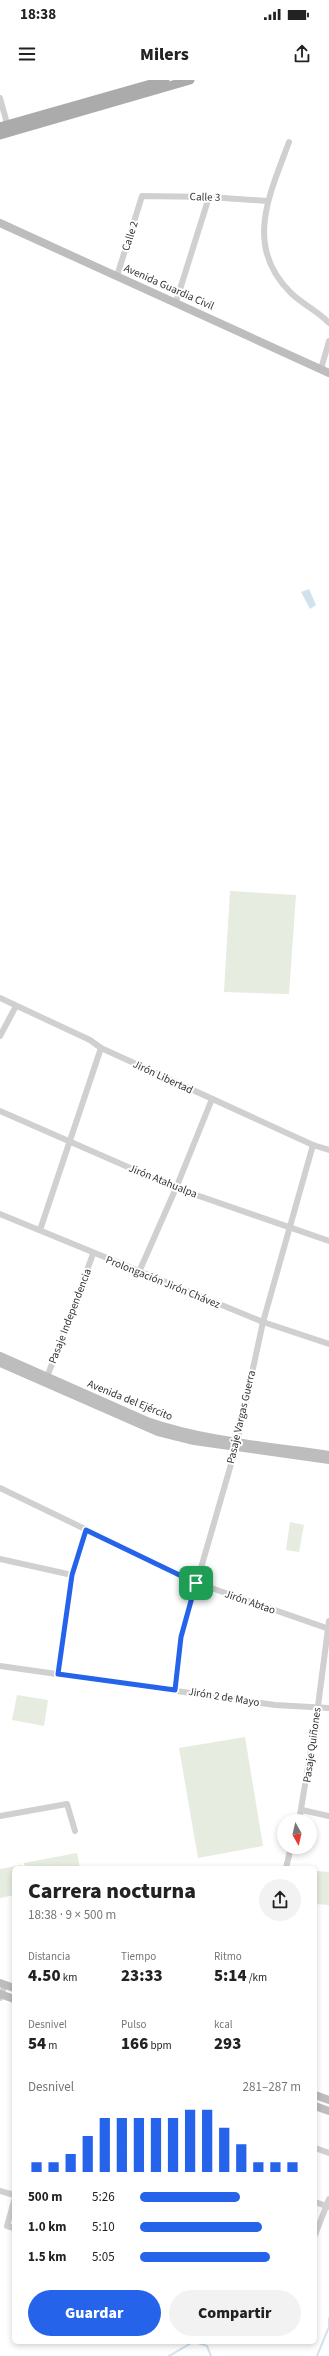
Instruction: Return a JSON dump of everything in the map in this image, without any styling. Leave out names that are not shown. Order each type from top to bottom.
[{"type":"main road","points":[[4,130],[170,82],[190,80]]},
{"type":"main road","name":"Avenida Guardia Civil","points":[[0,223],[329,373]]},
{"type":"main road","name":"Avenida del Ejército","points":[[0,1356],[30,1373],[158,1432],[194,1441],[236,1444],[329,1455]]},
{"type":"main road","name":"Avenida del Ejército","points":[[0,1363],[47,1377],[147,1421],[203,1437],[329,1460]]},
{"type":"main road","points":[[2,1984],[12,1987]]},
{"type":"main road","points":[[1,1996],[12,1999]]},
{"type":"main road","points":[[317,2096],[329,2100]]},
{"type":"main road","points":[[317,2107],[329,2111]]},
{"type":"street","points":[[0,98],[4,130]]},
{"type":"street","points":[[289,142],[267,201],[263,238],[264,251],[271,267],[291,293],[329,323]]},
{"type":"street","name":"Calle 3","points":[[142,196],[209,197],[267,201]]},
{"type":"street","name":"Calle 2","points":[[117,276],[142,196]]},
{"type":"street","points":[[176,302],[209,197]]},
{"type":"street","points":[[321,369],[329,341]]},
{"type":"street","name":"Jirón Libertad","points":[[0,998],[90,1040],[101,1048],[312,1145],[329,1150]]},
{"type":"street","points":[[0,1036],[16,1006]]},
{"type":"street","points":[[40,1230],[68,1141],[101,1048]]},
{"type":"street","points":[[139,1272],[176,1188],[212,1099]]},
{"type":"street","name":"Jirón Atahualpa","points":[[0,1111],[176,1188],[329,1241]]},
{"type":"street","name":"Pasaje Vargas Guerra","points":[[175,1690],[181,1637],[236,1444],[263,1322],[312,1145]]},
{"type":"street","name":"Prolongación Jirón Chávez","points":[[0,1214],[94,1254],[263,1322],[329,1344]]},
{"type":"street","name":"Pasaje Independencia","points":[[47,1377],[94,1254]]},
{"type":"street","name":"Jirón Abtao","points":[[0,1488],[196,1583],[328,1629]]},
{"type":"street","points":[[58,1674],[72,1575],[86,1530]]},
{"type":"street","points":[[0,1559],[72,1575]]},
{"type":"street","name":"Pasaje Quiñones","points":[[301,1814],[318,1706],[329,1621]]},
{"type":"street","name":"Jirón 2 de Mayo","points":[[0,1666],[275,1705],[318,1706],[329,1708]]},
{"type":"street","points":[[0,1816],[67,1804],[75,1831]]},
{"type":"street","points":[[302,1810],[329,1816]]},
{"type":"street","points":[[286,1866],[289,1854]]},
{"type":"street","points":[[1,1996],[2,1984]]},
{"type":"street","points":[[317,2149],[329,2153]]},
{"type":"street","points":[[0,2191],[12,2194]]},
{"type":"street","points":[[317,2231],[328,2207],[329,2199]]},
{"type":"street","points":[[317,2203],[328,2207]]},
{"type":"street","points":[[12,2208],[7,2226],[12,2227]]},
{"type":"shaded area","points":[[230,891],[296,895],[289,994],[224,992]]},
{"type":"shaded area","points":[[290,1522],[304,1525],[299,1552],[286,1550]]},
{"type":"shaded area","points":[[17,1695],[48,1700],[44,1726],[12,1720]]},
{"type":"shaded area","points":[[245,1737],[263,1846],[198,1858],[179,1748]]},
{"type":"shaded area","points":[[77,1853],[80,1866],[25,1866],[24,1863]]},
{"type":"shaded area","points":[[12,1867],[12,1895],[0,1898],[0,1869]]},
{"type":"shaded area","points":[[317,1871],[329,1872],[329,1905],[317,1904]]},
{"type":"water","points":[[309,589],[316,605],[310,609],[301,592]]},
{"type":"waterway","points":[[317,2356],[329,2327],[329,2318]]},
{"type":"waterway","points":[[169,2356],[190,2344]]},
{"type":"waterway","points":[[201,2344],[207,2346],[211,2356]]},
{"type":"route","points":[[86,1530],[196,1583],[181,1637],[175,1690],[58,1674],[72,1575],[86,1530]]}]
